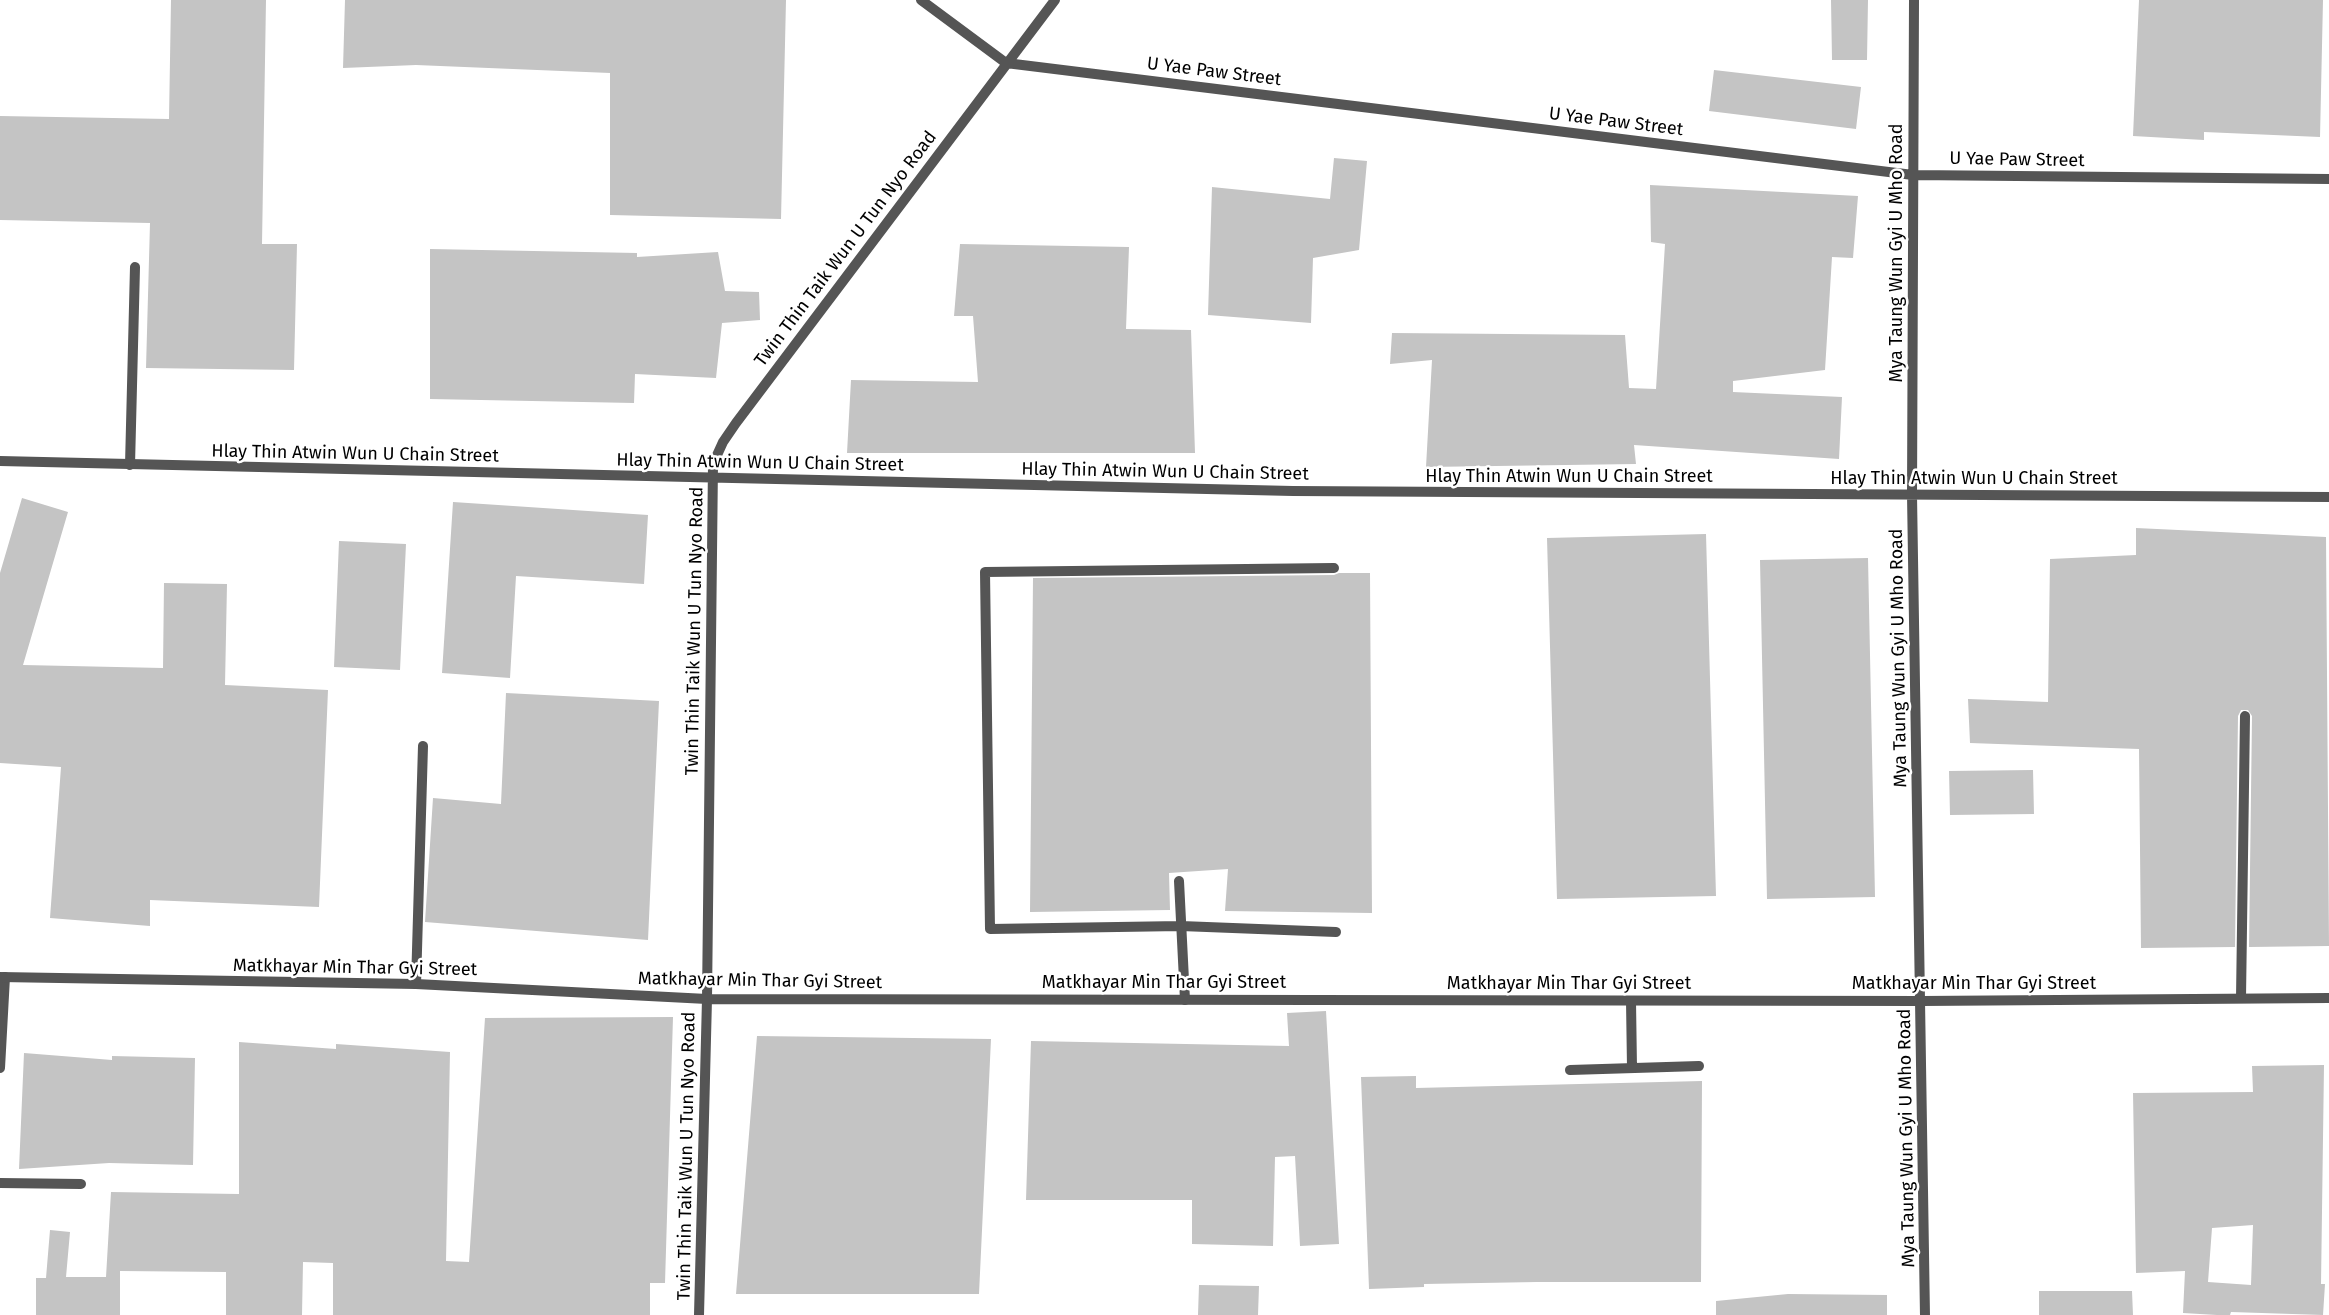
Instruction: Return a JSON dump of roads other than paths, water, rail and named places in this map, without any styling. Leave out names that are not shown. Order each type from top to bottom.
[{"type":"street","name":"U Yae Paw Street","points":[[921,0],[1006,63],[1913,175],[2329,179]]},
{"type":"street","name":"Twin Thin Taik Wun U Tun Nyo Road","points":[[699,1315],[707,999],[714,464],[723,442],[736,423],[1055,0]]},
{"type":"street","name":"Mya Taung Wun Gyi U Mho Road","points":[[1914,0],[1912,495],[1922,1001],[1925,1315]]},
{"type":"street","points":[[130,464],[135,267]]},
{"type":"street","name":"Hlay Thin Atwin Wun U Chain Street","points":[[0,461],[1293,491],[2329,497]]},
{"type":"street","points":[[1334,568],[985,572],[990,930],[1181,926],[1336,932]]},
{"type":"street","points":[[2241,998],[2245,716]]},
{"type":"street","points":[[416,984],[423,746]]},
{"type":"street","points":[[1178,881],[1185,1000]]},
{"type":"street","points":[[0,1068],[3,977]]},
{"type":"street","name":"Matkhayar Min Thar Gyi Street","points":[[3,977],[416,984],[707,999],[1922,1001],[2329,998]]},
{"type":"street","points":[[1631,1001],[1632,1068]]},
{"type":"street","points":[[1570,1070],[1699,1066]]},
{"type":"street","points":[[0,1183],[81,1184]]}]
